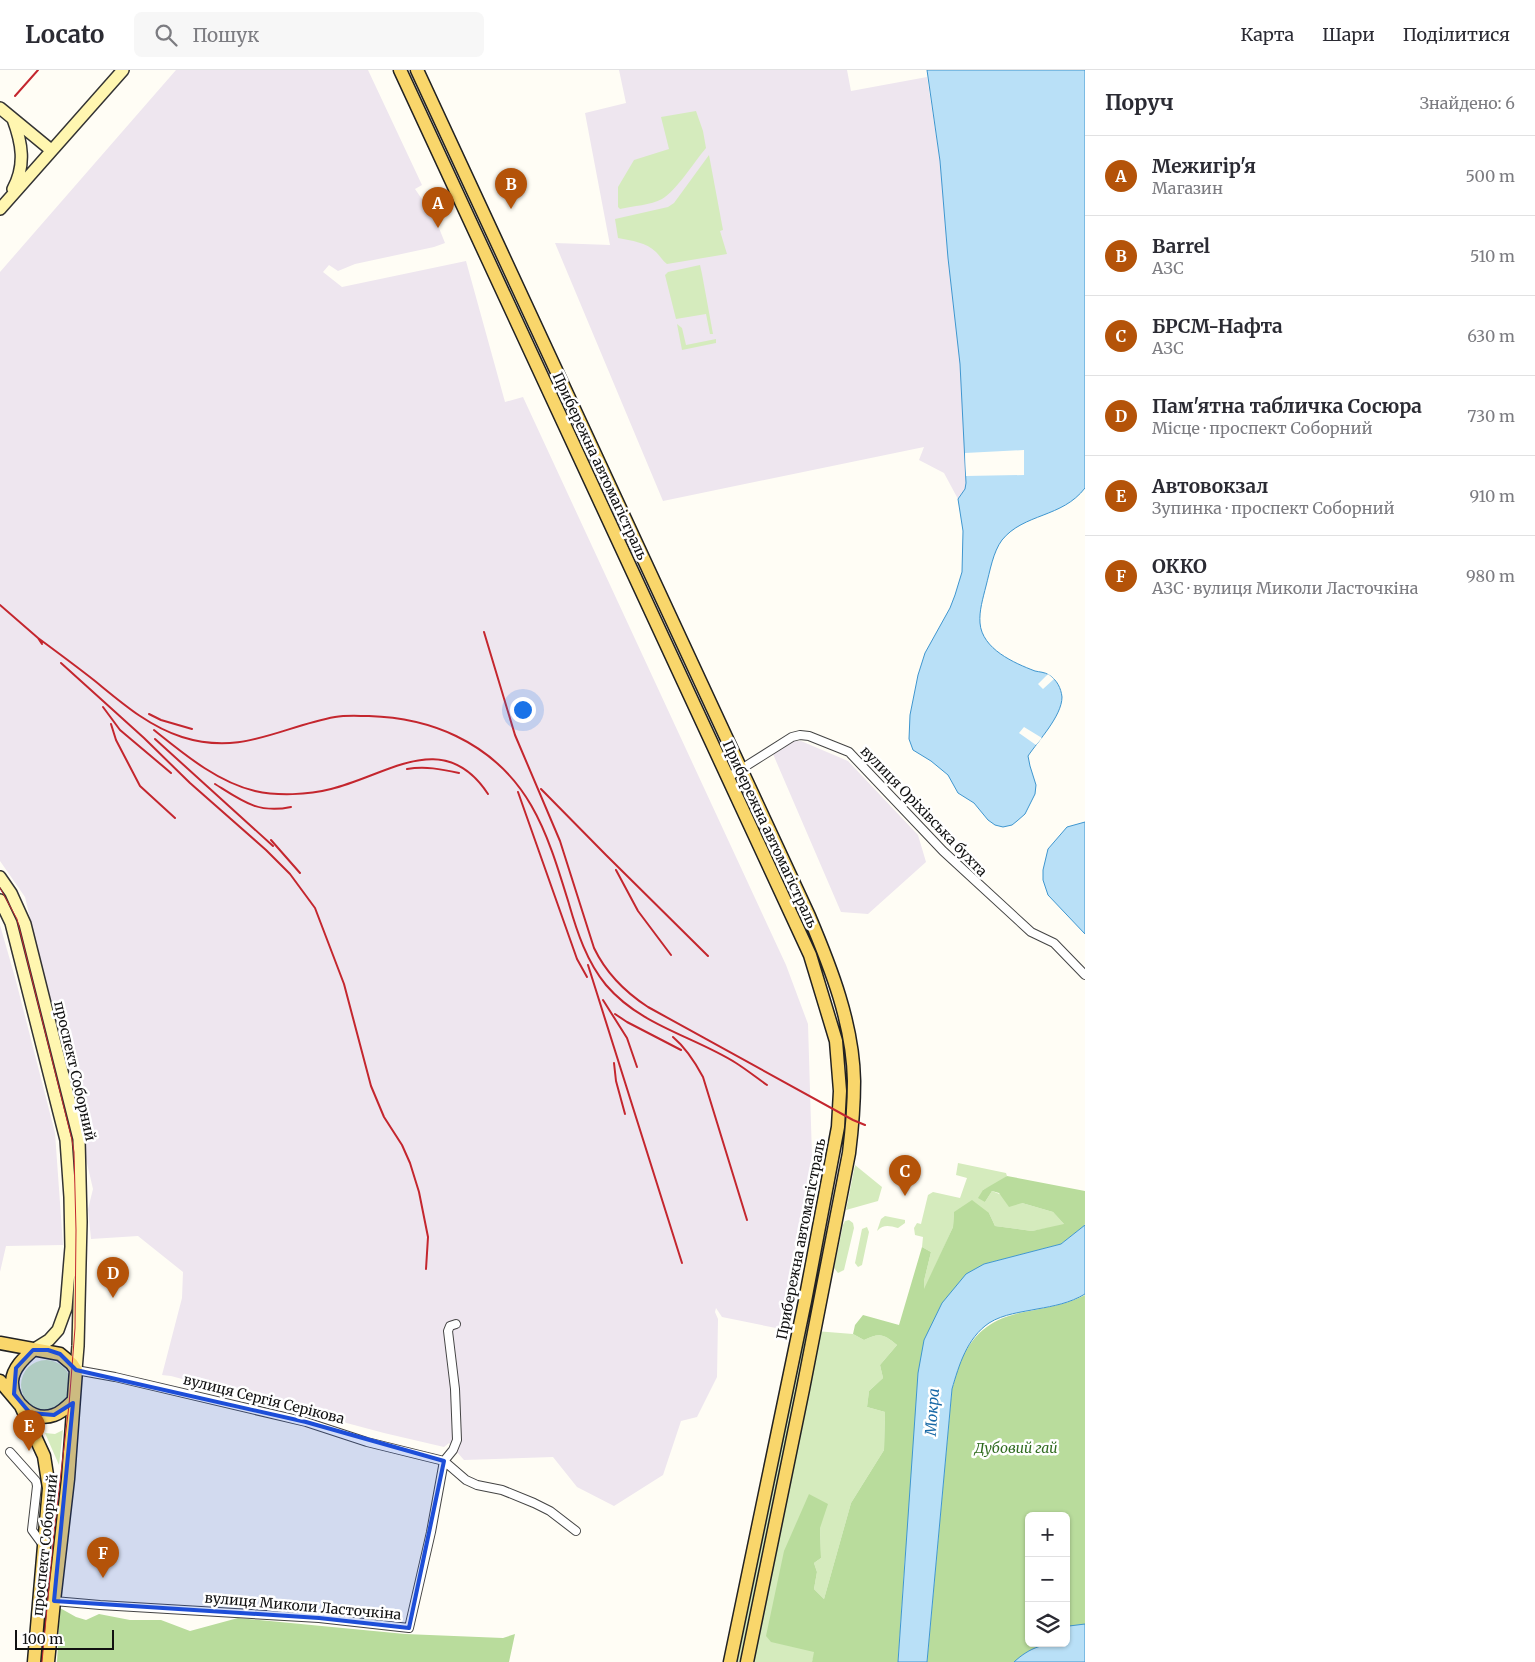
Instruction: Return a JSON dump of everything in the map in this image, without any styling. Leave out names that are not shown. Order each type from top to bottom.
[{"type":"main road","points":[[4,205],[123,70]]},
{"type":"main road","name":"Прибережна автомагістраль","points":[[400,70],[476,238],[810,956],[836,1042],[840,1091],[838,1127],[805,1301],[730,1662]]},
{"type":"main road","name":"Прибережна автомагістраль","points":[[417,70],[824,951],[841,1004],[851,1050],[854,1080],[853,1120],[849,1153],[815,1331],[747,1662]]},
{"type":"main road","points":[[0,108],[51,150]]},
{"type":"main road","points":[[4,205],[16,183],[22,158],[21,143],[12,119]]},
{"type":"main road","points":[[476,238],[483,239],[490,230]]},
{"type":"main road","points":[[493,271],[495,264],[506,262]]},
{"type":"main road","name":"проспект Соборний","points":[[0,877],[11,893],[25,924],[79,1139],[81,1222],[76,1370]]},
{"type":"main road","points":[[0,900],[11,893]]},
{"type":"main road","name":"проспект Соборний","points":[[0,900],[11,923],[66,1140],[71,1247],[66,1308],[58,1330],[49,1340],[33,1350]]},
{"type":"main road","points":[[805,1301],[809,1308],[813,1309],[820,1304]]},
{"type":"main road","points":[[799,1327],[805,1323],[810,1324],[815,1331]]},
{"type":"main road","points":[[0,1343],[33,1350],[48,1350],[60,1354],[76,1370],[73,1401],[54,1416],[42,1417],[30,1413],[21,1406],[0,1381]]},
{"type":"main road","points":[[21,1406],[14,1394],[12,1381],[16,1368],[33,1350]]},
{"type":"main road","name":"проспект Соборний","points":[[49,1656],[68,1479],[73,1401]]},
{"type":"main road","name":"проспект Соборний","points":[[21,1406],[44,1456],[48,1471],[49,1488],[34,1656]]},
{"type":"street","name":"вулиця Оріхівська бухта","points":[[727,778],[792,737],[800,735],[808,736],[849,752],[943,851],[1031,932],[1054,942],[1085,975]]},
{"type":"street","name":"вулиця Миколи Ласточкіна","points":[[54,1601],[310,1617],[409,1628],[431,1532],[444,1461],[453,1450],[457,1440],[455,1389],[448,1331],[450,1326],[456,1324]]},
{"type":"street","name":"вулиця Сергія Серікова","points":[[76,1370],[115,1377],[286,1418],[367,1442],[444,1461]]},
{"type":"street","points":[[10,1452],[36,1481],[32,1530],[43,1546]]},
{"type":"street","points":[[444,1461],[466,1480],[477,1485],[502,1490],[534,1503],[550,1511],[576,1532]]},
{"type":"highlighted area","points":[[33,1350],[48,1350],[60,1354],[76,1370],[306,1422],[444,1461],[409,1628],[319,1618],[54,1601],[73,1403],[54,1415],[30,1413],[14,1394],[16,1368]]},
{"type":"shaded area","points":[[176,70],[368,70],[422,185],[415,189],[435,218],[445,243],[355,264],[338,271],[329,265],[323,272],[342,287],[466,261],[505,402],[523,397],[786,965],[808,1024],[812,1157],[781,1329],[722,1317],[716,1308],[715,1312],[718,1319],[717,1377],[697,1417],[681,1421],[663,1475],[614,1506],[577,1487],[553,1457],[464,1460],[449,1443],[444,1447],[384,1433],[162,1375],[182,1298],[183,1272],[138,1236],[91,1239],[88,1209],[93,1189],[25,897],[0,861],[0,272]]},
{"type":"shaded area","points":[[619,70],[847,70],[851,91],[927,77],[940,161],[948,258],[960,364],[966,483],[965,489],[958,499],[944,473],[919,460],[924,447],[663,501],[555,243],[610,245],[585,113],[626,103]]},
{"type":"shaded area","points":[[793,741],[801,741],[848,761],[918,835],[926,862],[868,914],[841,912],[773,754]]},
{"type":"shaded area","points":[[0,925],[55,1133],[63,1245],[6,1246],[0,1272]]},
{"type":"green space","points":[[696,111],[703,131],[706,148],[673,189],[662,199],[620,209],[618,207],[618,187],[634,160],[669,149],[661,117]]},
{"type":"green space","points":[[709,155],[723,230],[720,231],[727,254],[667,264],[648,246],[618,238],[615,219],[668,207],[674,203]]},
{"type":"green space","points":[[700,265],[713,334],[710,334],[706,314],[676,319],[665,275],[668,272]]},
{"type":"green space","points":[[677,324],[682,328],[686,345],[716,339],[716,343],[682,350]]},
{"type":"green space","points":[[958,1163],[1006,1173],[1007,1176],[1000,1182],[983,1190],[985,1202],[992,1191],[1022,1203],[1053,1212],[1065,1225],[1032,1231],[995,1226],[989,1213],[954,1212],[953,1227],[924,1291],[924,1281],[931,1252],[922,1247],[923,1237],[915,1235],[914,1228],[917,1223],[921,1224],[928,1195],[933,1192],[960,1198],[967,1178],[956,1175]]},
{"type":"green space","points":[[855,1165],[882,1187],[878,1201],[846,1210]]},
{"type":"green space","points":[[1007,1176],[1085,1191],[1085,1224],[1061,1244],[984,1264],[905,1557],[898,1662],[812,1662],[814,1652],[771,1642],[766,1636],[784,1551],[809,1494],[828,1504],[820,1528],[821,1558],[814,1563],[817,1572],[814,1589],[824,1599],[851,1503],[884,1450],[885,1412],[867,1407],[869,1391],[883,1378],[880,1365],[897,1345],[882,1335],[864,1340],[853,1334],[855,1325],[863,1315],[899,1325],[922,1247],[931,1252],[924,1289],[953,1227],[954,1212],[972,1200],[989,1213],[995,1226],[1032,1231],[1064,1224],[1053,1212],[1022,1203],[1009,1207],[999,1193],[992,1191],[985,1202],[978,1198],[983,1190]]},
{"type":"green space","points":[[885,1216],[905,1220],[905,1223],[898,1228],[884,1226],[877,1231],[881,1219]]},
{"type":"green space","points":[[849,1220],[853,1223],[854,1228],[844,1270],[838,1273],[834,1268],[843,1225],[845,1221]]},
{"type":"green space","points":[[867,1227],[869,1232],[862,1265],[858,1267],[855,1263],[862,1229]]},
{"type":"green space","name":"Дубовий гай","points":[[1085,1295],[1085,1662],[927,1662],[952,1389],[961,1360],[973,1341],[986,1328],[1000,1319],[1049,1307]]},
{"type":"green space","points":[[807,1326],[810,1329],[740,1662],[735,1662]]},
{"type":"green space","points":[[815,1331],[853,1334],[864,1340],[882,1335],[897,1345],[880,1365],[883,1378],[869,1391],[867,1407],[885,1412],[884,1450],[851,1503],[824,1599],[814,1589],[817,1572],[814,1563],[821,1558],[820,1528],[809,1494],[815,1652],[812,1662],[747,1662]]},
{"type":"green space","points":[[51,1360],[64,1367],[70,1375],[70,1395],[64,1403],[56,1409],[41,1410],[28,1403],[22,1395],[21,1380],[28,1367],[36,1361]]},
{"type":"green space","points":[[63,1430],[59,1465],[45,1433],[55,1434]]},
{"type":"green space","points":[[60,1608],[86,1620],[99,1614],[130,1620],[161,1620],[190,1631],[238,1618],[405,1634],[503,1638],[515,1634],[509,1662],[57,1662]]},
{"type":"water","points":[[927,70],[1085,70],[1085,488],[1076,498],[1065,505],[1021,525],[1002,540],[992,562],[980,614],[982,632],[993,648],[1018,664],[1049,675],[1058,684],[1062,697],[1054,720],[1028,756],[1036,785],[1035,794],[1025,814],[1012,825],[1003,827],[995,825],[988,820],[974,803],[958,793],[948,775],[931,761],[913,750],[909,739],[910,715],[918,675],[925,653],[950,608],[962,572],[963,531],[958,499],[965,489],[966,483],[960,364],[948,258],[940,161]]},
{"type":"water","points":[[1085,822],[1085,934],[1048,895],[1043,880],[1043,870],[1048,849],[1067,827]]},
{"type":"water","name":"Мокра","points":[[1085,1225],[1085,1294],[1062,1304],[1000,1317],[994,1320],[975,1336],[961,1362],[952,1389],[927,1662],[898,1662],[918,1373],[924,1340],[942,1303],[966,1274],[984,1264],[1061,1244]]},
{"type":"water","points":[[1085,1624],[1085,1662],[1014,1662],[1038,1647],[1070,1647],[1070,1626]]},
{"type":"pier","points":[[1024,450],[1024,475],[966,476],[965,453]]},
{"type":"pier","points":[[1048,674],[1054,679],[1043,689],[1038,684]]},
{"type":"pier","points":[[1024,727],[1042,738],[1036,745],[1019,733]]},
{"type":"tram line","points":[[0,888],[17,919],[74,1152],[76,1230],[75,1328],[69,1405],[54,1532],[42,1662]]},
{"type":"railway","points":[[15,96],[38,70]]},
{"type":"railway","points":[[0,605],[38,638],[42,644]]},
{"type":"railway","points":[[484,632],[515,735],[560,841],[594,948],[610,974],[648,1007],[865,1125]]},
{"type":"railway","points":[[38,638],[136,713],[158,727],[182,737],[204,742],[242,742],[335,717],[369,716],[403,719],[424,724],[456,736],[481,750],[501,767],[532,806],[552,852],[583,946],[593,967],[606,985],[620,999],[651,1021],[720,1054],[767,1085]]},
{"type":"railway","points":[[61,663],[144,738],[190,783],[266,850],[290,874],[315,908],[344,984],[371,1086],[384,1117],[402,1145],[419,1192],[428,1237],[426,1269]]},
{"type":"railway","points":[[103,707],[120,730],[171,773]]},
{"type":"railway","points":[[149,714],[161,720],[192,729]]},
{"type":"railway","points":[[111,724],[116,740],[140,786],[175,818]]},
{"type":"railway","points":[[154,730],[214,774],[241,787],[264,793],[303,794],[322,791],[414,761],[434,759],[453,763],[471,774],[488,794]]},
{"type":"railway","points":[[155,739],[273,846]]},
{"type":"railway","points":[[407,769],[433,768],[459,773]]},
{"type":"railway","points":[[215,784],[242,801],[260,807],[269,809],[291,807]]},
{"type":"railway","points":[[541,789],[708,956]]},
{"type":"railway","points":[[518,792],[577,959],[587,977]]},
{"type":"railway","points":[[271,840],[300,873]]},
{"type":"railway","points":[[616,870],[638,911],[671,955]]},
{"type":"railway","points":[[588,965],[682,1263]]},
{"type":"railway","points":[[603,1000],[627,1038],[637,1067]]},
{"type":"railway","points":[[615,1014],[681,1050]]},
{"type":"railway","points":[[673,1037],[690,1056],[703,1077],[747,1220]]},
{"type":"railway","points":[[614,1063],[616,1081],[625,1114]]},
{"type":"place","name":"Barrel","points":[[511,209]]},
{"type":"place","name":"Межигір'я","points":[[438,228]]},
{"type":"place","name":"БРСМ-Нафта","points":[[905,1196]]},
{"type":"place","name":"Пам'ятна табличка Сосюра","points":[[113,1298]]},
{"type":"place","name":"Автовокзал","points":[[29,1451]]},
{"type":"place","name":"ОККО","points":[[103,1578]]}]
